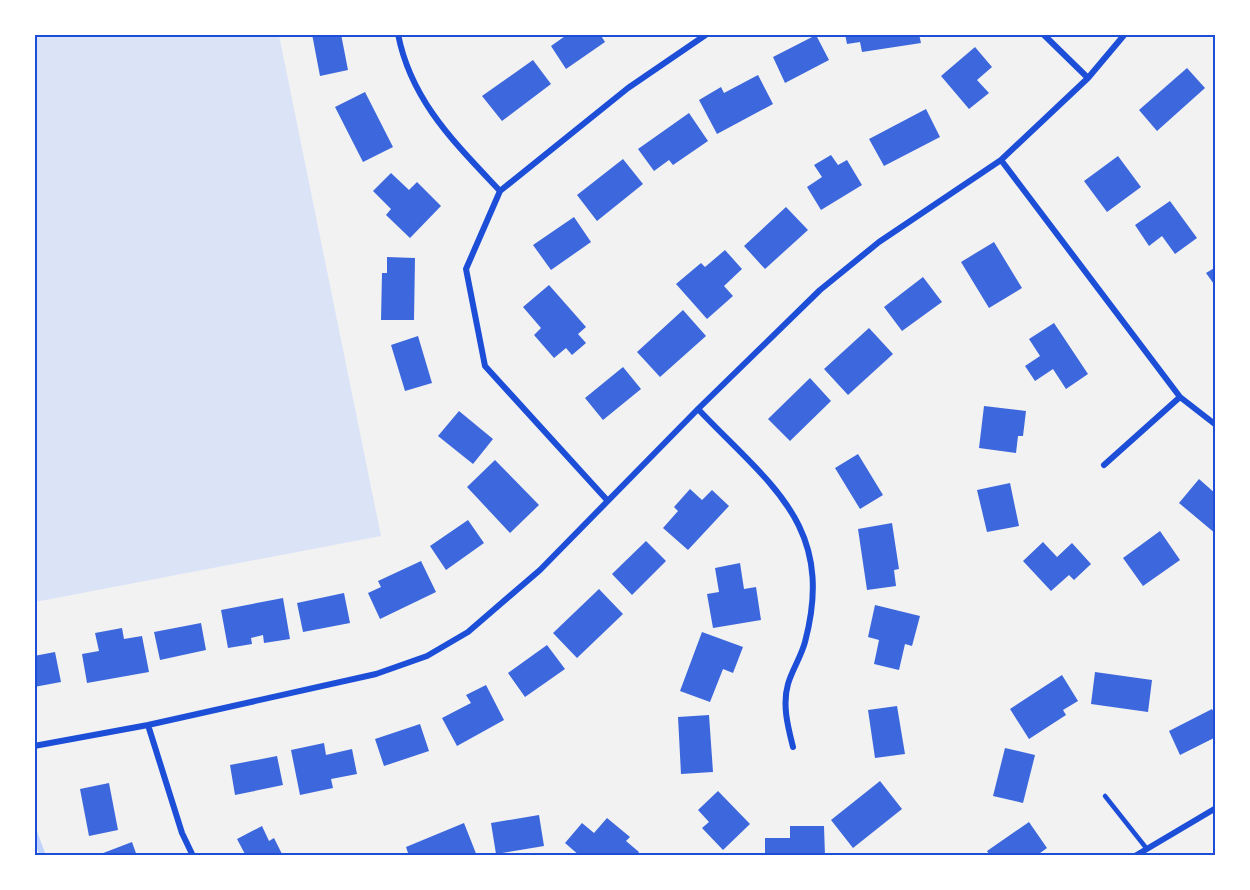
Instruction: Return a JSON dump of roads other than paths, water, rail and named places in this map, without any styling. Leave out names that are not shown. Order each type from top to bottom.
[{"type":"street","points":[[398,34],[404,64],[440,127],[500,191]]},
{"type":"street","points":[[607,500],[485,366],[466,269],[500,191],[628,88],[707,34]]},
{"type":"street","points":[[1043,34],[1088,78]]},
{"type":"street","points":[[34,746],[148,725],[376,674],[427,656],[468,632],[540,570],[698,409],[848,266],[879,242],[1001,160],[1088,78],[1125,34]]},
{"type":"street","points":[[1001,160],[1180,397],[1215,425]]},
{"type":"street","points":[[1104,465],[1180,397]]},
{"type":"street","points":[[698,409],[792,510],[804,532],[813,564],[814,596],[802,652],[788,684],[785,705],[793,747]]},
{"type":"street","points":[[148,725],[182,832],[193,855]]},
{"type":"street","points":[[1135,855],[1215,808]]},
{"type":"lane","points":[[1105,796],[1147,849]]},
{"type":"waterway","points":[[34,832],[43,856]]}]
